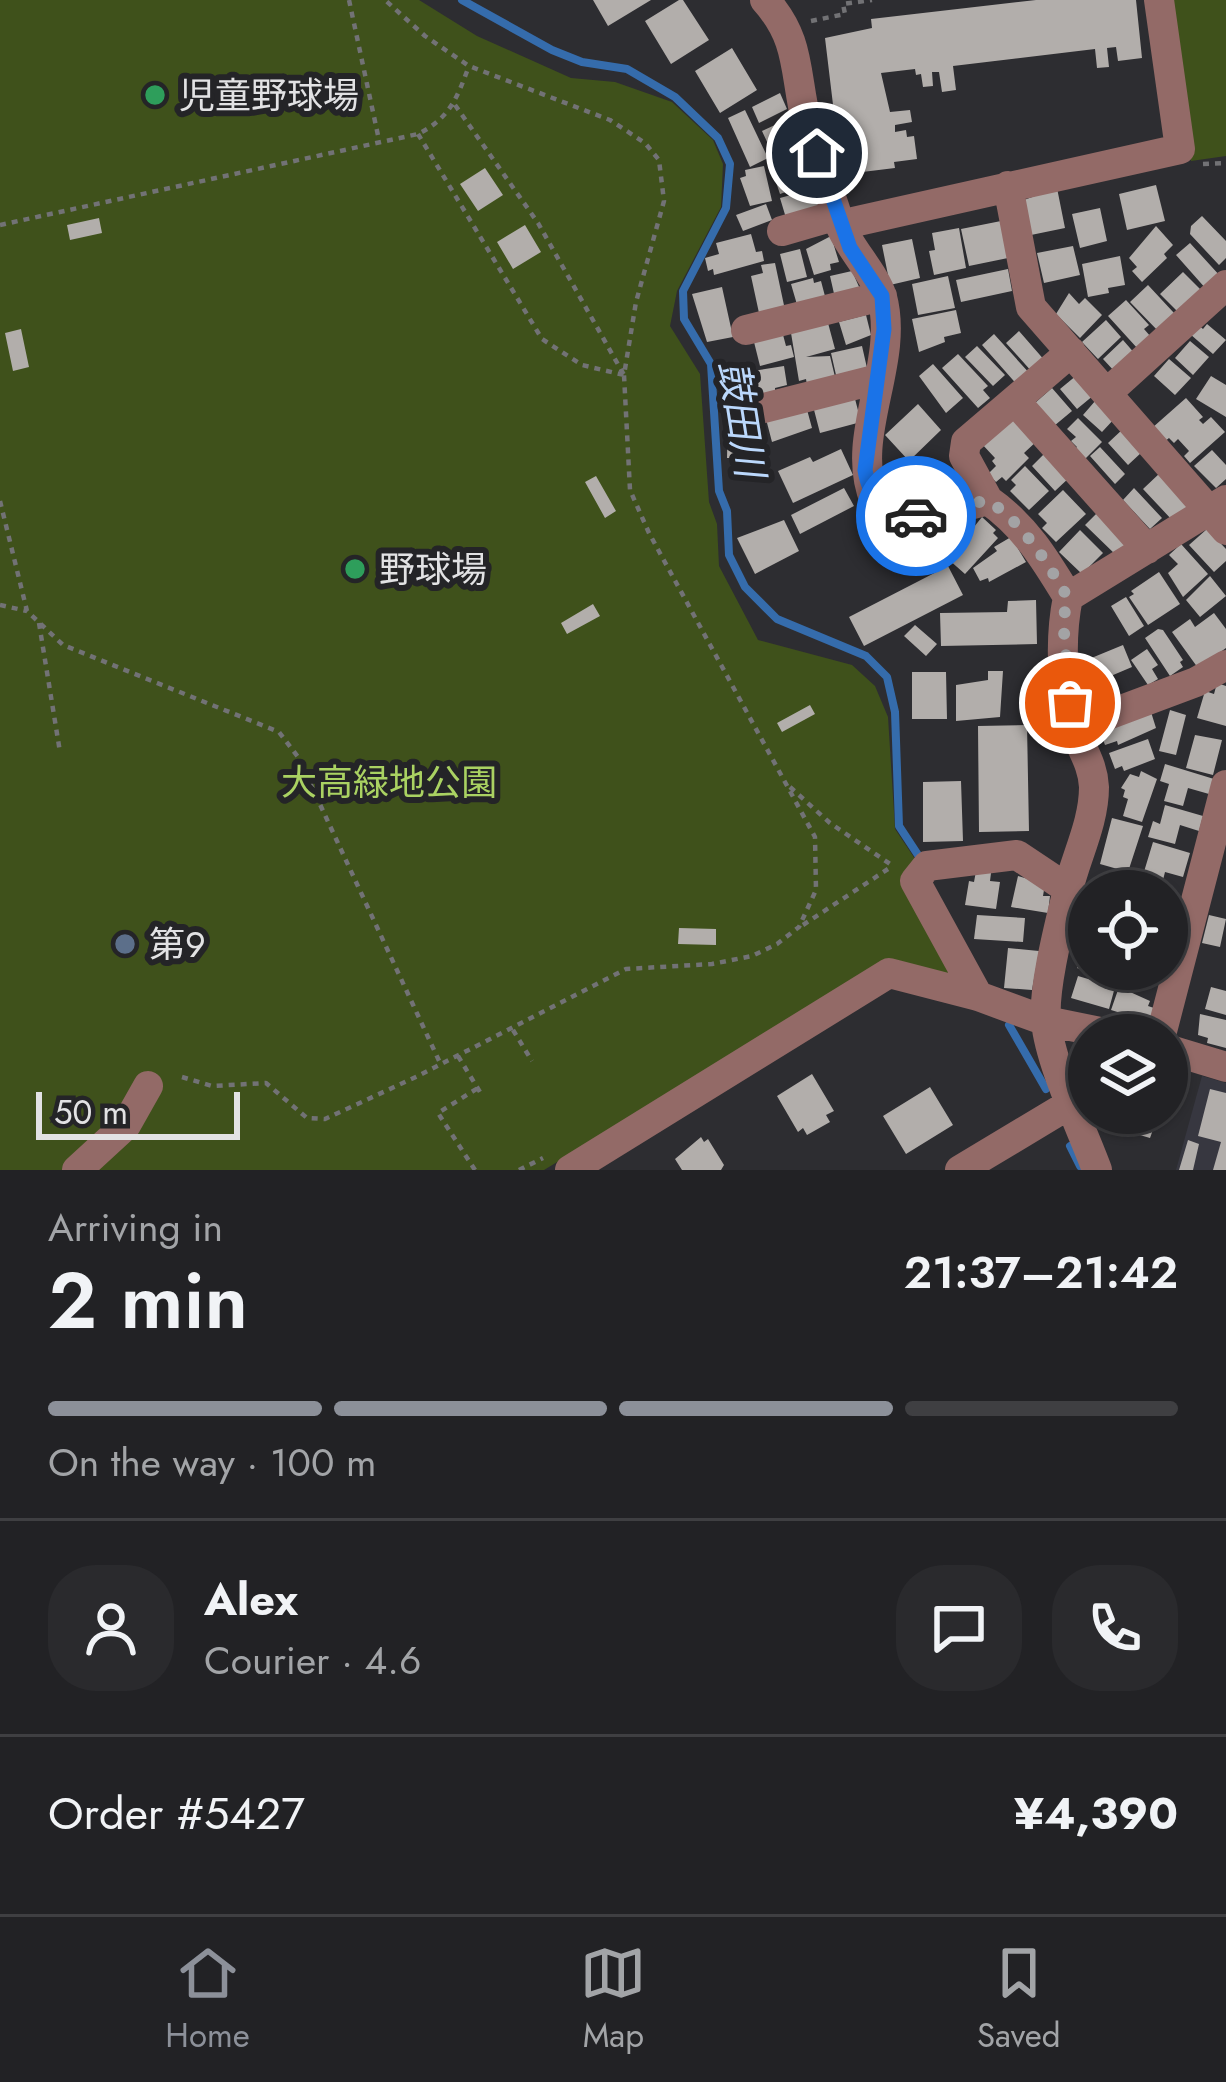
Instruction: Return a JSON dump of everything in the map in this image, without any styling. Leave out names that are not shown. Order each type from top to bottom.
[{"type":"street","points":[[765,0],[784,20],[796,52],[806,122],[850,248],[882,296],[884,329],[865,470],[875,501],[896,513],[915,516],[988,500]]},
{"type":"street","points":[[782,231],[1180,149],[1159,0]]},
{"type":"street","points":[[1008,187],[1031,307],[1220,514],[1147,549],[1068,598]]},
{"type":"street","points":[[1107,393],[1226,285]]},
{"type":"street","points":[[746,330],[882,296]]},
{"type":"street","points":[[1071,352],[966,442],[964,456],[988,500],[1034,541],[1068,598],[1063,620],[1065,678],[1073,728],[1094,781],[1093,811],[1074,870]]},
{"type":"street","points":[[764,408],[878,379]]},
{"type":"street","points":[[1015,401],[1147,549]]},
{"type":"street","points":[[1073,728],[1196,682],[1226,665]]},
{"type":"street","points":[[1169,1014],[1213,896],[1226,785]]},
{"type":"street","points":[[978,996],[915,880],[927,866],[1017,855],[1068,889],[1046,1021],[1068,1096]]},
{"type":"street","points":[[570,1170],[889,973],[1068,1026]]},
{"type":"street","points":[[1188,1055],[1226,1067]]},
{"type":"street","points":[[77,1170],[126,1125],[148,1086]]},
{"type":"street","points":[[960,1170],[1068,1104]]},
{"type":"street","points":[[1082,1134],[1097,1170]]},
{"type":"path","points":[[349,0],[379,140]]},
{"type":"path","points":[[386,0],[469,67],[610,120],[645,143],[659,160],[664,201],[636,302],[623,375],[630,490],[815,836],[816,890],[800,927]]},
{"type":"path","points":[[805,22],[845,14],[843,4],[872,0]]},
{"type":"path","points":[[0,225],[418,134],[439,124],[455,105],[469,67]]},
{"type":"path","points":[[455,105],[538,223],[623,375]]},
{"type":"path","points":[[418,134],[542,338],[582,365],[623,375]]},
{"type":"path","points":[[0,501],[27,611],[63,645],[279,732],[298,757],[441,1065]]},
{"type":"path","points":[[0,605],[27,611]]},
{"type":"path","points":[[39,623],[60,752]]},
{"type":"path","points":[[182,1077],[212,1086],[266,1083],[308,1118],[325,1119],[626,970],[712,964],[752,956],[777,944],[892,866],[830,823],[785,782]]},
{"type":"path","points":[[512,1029],[532,1060]]},
{"type":"path","points":[[458,1056],[479,1090],[438,1113],[475,1170]]},
{"type":"shaded area","points":[[1202,1076],[1226,1083],[1226,1170],[1176,1170]]},
{"type":"green space","name":"大高緑地公園","points":[[0,0],[419,0],[477,36],[571,78],[615,82],[672,102],[713,140],[723,164],[721,207],[677,291],[670,326],[700,374],[709,502],[717,524],[719,566],[758,640],[852,665],[875,686],[888,717],[895,829],[917,862],[954,966],[945,978],[889,961],[544,1170],[0,1170]]},
{"type":"green space","points":[[1167,0],[1226,0],[1226,156],[1191,161]]},
{"type":"building","points":[[593,0],[651,0],[608,26]]},
{"type":"building","points":[[679,0],[709,40],[671,64],[645,21]]},
{"type":"building","points":[[1036,0],[1136,0],[1142,58],[1118,61],[1116,47],[1107,48],[1109,67],[1097,68],[1095,49],[953,66],[956,90],[942,92],[939,72],[932,72],[933,86],[923,87],[915,69],[881,73],[890,112],[910,110],[912,122],[895,125],[895,132],[906,130],[907,137],[914,136],[917,159],[894,162],[895,168],[854,173],[834,113],[825,38],[872,28],[871,19]]},
{"type":"building","points":[[732,48],[757,90],[720,113],[695,71]]},
{"type":"building","points":[[780,93],[787,109],[759,123],[752,107]]},
{"type":"building","points":[[745,110],[768,158],[750,167],[728,118]]},
{"type":"building","points":[[790,118],[800,141],[787,147],[790,153],[775,159],[762,131]]},
{"type":"building","points":[[764,166],[772,201],[750,206],[740,178],[746,176],[745,170]]},
{"type":"building","points":[[485,168],[503,195],[478,211],[460,184]]},
{"type":"building","points":[[804,169],[809,184],[780,194],[775,179]]},
{"type":"building","points":[[1156,185],[1165,221],[1127,230],[1119,194]]},
{"type":"building","points":[[816,188],[821,207],[786,218],[780,198]]},
{"type":"building","points":[[1057,188],[1065,228],[1031,235],[1024,200]]},
{"type":"building","points":[[766,204],[772,220],[743,231],[736,215]]},
{"type":"building","points":[[1100,208],[1107,241],[1080,248],[1072,214]]},
{"type":"building","points":[[1202,216],[1226,241],[1226,258],[1219,265],[1190,234],[1191,226]]},
{"type":"building","points":[[99,218],[102,233],[70,240],[67,225]]},
{"type":"building","points":[[1001,221],[1008,258],[969,266],[961,229]]},
{"type":"building","points":[[525,225],[541,252],[513,269],[497,242]]},
{"type":"building","points":[[1156,226],[1173,245],[1164,254],[1167,258],[1142,282],[1129,258]]},
{"type":"building","points":[[959,228],[966,268],[934,275],[929,251],[935,250],[932,233]]},
{"type":"building","points":[[751,234],[764,261],[714,275],[713,269],[708,271],[705,258],[719,254],[716,243]]},
{"type":"building","points":[[831,236],[839,262],[814,275],[806,249]]},
{"type":"building","points":[[912,239],[920,278],[890,285],[882,245]]},
{"type":"building","points":[[1190,243],[1221,277],[1207,290],[1176,255]]},
{"type":"building","points":[[1073,246],[1080,275],[1044,283],[1037,253]]},
{"type":"building","points":[[800,249],[807,277],[787,282],[780,254]]},
{"type":"building","points":[[1120,256],[1125,285],[1088,297],[1082,264]]},
{"type":"building","points":[[775,263],[785,310],[759,313],[751,276],[763,273],[761,265]]},
{"type":"building","points":[[1008,269],[1012,291],[961,302],[956,280]]},
{"type":"building","points":[[852,271],[860,289],[835,298],[830,276]]},
{"type":"building","points":[[1183,272],[1200,289],[1181,315],[1160,294]]},
{"type":"building","points":[[948,276],[955,308],[918,315],[912,284]]},
{"type":"building","points":[[813,278],[814,283],[821,281],[826,300],[798,308],[791,284]]},
{"type":"building","points":[[1148,285],[1174,313],[1160,333],[1130,302]]},
{"type":"building","points":[[722,287],[733,337],[707,342],[692,294]]},
{"type":"building","points":[[1069,293],[1079,304],[1085,298],[1102,315],[1080,338],[1056,314]]},
{"type":"building","points":[[1126,300],[1149,325],[1144,329],[1151,337],[1138,349],[1108,316]]},
{"type":"building","points":[[956,310],[961,333],[919,352],[912,319]]},
{"type":"building","points":[[866,315],[871,335],[846,345],[839,322]]},
{"type":"building","points":[[1106,320],[1121,337],[1098,359],[1082,342]]},
{"type":"building","points":[[828,323],[835,349],[806,357],[830,356],[835,377],[807,385],[806,379],[799,381],[791,333]]},
{"type":"building","points":[[1207,324],[1226,340],[1213,354],[1190,334],[1198,325],[1203,329]]},
{"type":"building","points":[[21,329],[29,367],[13,371],[5,333]]},
{"type":"building","points":[[782,331],[794,357],[760,366],[753,338]]},
{"type":"building","points":[[1019,331],[1046,362],[1033,373],[1006,343]]},
{"type":"building","points":[[994,334],[1031,375],[1019,387],[982,345]]},
{"type":"building","points":[[1123,340],[1136,355],[1116,373],[1103,359]]},
{"type":"building","points":[[1190,341],[1209,357],[1193,375],[1175,358]]},
{"type":"building","points":[[862,346],[867,368],[836,375],[831,353]]},
{"type":"building","points":[[977,346],[1005,375],[993,386],[965,357]]},
{"type":"building","points":[[958,354],[988,386],[983,390],[990,398],[978,408],[942,368]]},
{"type":"building","points":[[1169,359],[1191,378],[1175,395],[1154,376]]},
{"type":"building","points":[[933,364],[963,398],[946,413],[919,376]]},
{"type":"building","points":[[784,366],[787,385],[743,398],[734,374]]},
{"type":"building","points":[[1077,375],[1094,395],[1077,409],[1060,389]]},
{"type":"building","points":[[1211,376],[1226,385],[1226,417],[1196,399]]},
{"type":"building","points":[[1052,388],[1072,411],[1054,426],[1035,403]]},
{"type":"building","points":[[854,395],[861,422],[820,433],[813,406]]},
{"type":"building","points":[[1186,398],[1203,417],[1199,420],[1203,424],[1211,417],[1225,432],[1190,463],[1184,456],[1189,451],[1178,439],[1164,442],[1152,428]]},
{"type":"building","points":[[1096,400],[1115,418],[1102,432],[1083,415]]},
{"type":"building","points":[[918,404],[941,430],[909,461],[885,435]]},
{"type":"building","points":[[806,406],[812,428],[772,442],[766,419]]},
{"type":"building","points":[[728,416],[757,418],[757,464],[738,464],[739,458],[727,458]]},
{"type":"building","points":[[1015,417],[1038,440],[1024,453],[1029,458],[1006,481],[1002,477],[996,482],[988,474],[996,466],[995,458],[981,443]]},
{"type":"building","points":[[1078,418],[1102,442],[1084,460],[1074,450],[1077,447],[1071,441],[1076,437],[1067,429]]},
{"type":"building","points":[[1124,428],[1142,452],[1128,465],[1108,443]]},
{"type":"building","points":[[1100,447],[1125,474],[1115,484],[1090,456]]},
{"type":"building","points":[[841,449],[853,475],[793,503],[778,471]]},
{"type":"building","points":[[1212,450],[1226,465],[1226,479],[1216,488],[1194,466]]},
{"type":"building","points":[[1046,452],[1071,476],[1055,491],[1032,466]]},
{"type":"building","points":[[925,461],[941,484],[915,502],[900,498],[891,485]]},
{"type":"building","points":[[1025,466],[1049,491],[1029,510],[1010,491],[1016,485],[1011,480]]},
{"type":"building","points":[[1161,472],[1191,504],[1173,521],[1143,489]]},
{"type":"building","points":[[596,476],[616,511],[605,518],[585,482]]},
{"type":"building","points":[[844,488],[854,506],[800,534],[791,515]]},
{"type":"building","points":[[1134,488],[1162,518],[1150,529],[1123,500]]},
{"type":"building","points":[[1063,490],[1086,514],[1056,542],[1042,528],[1047,523],[1038,514]]},
{"type":"building","points":[[1099,511],[1127,546],[1117,556],[1085,525]]},
{"type":"building","points":[[982,517],[998,538],[965,574],[948,559]]},
{"type":"building","points":[[784,520],[799,551],[755,574],[737,538]]},
{"type":"building","points":[[884,523],[928,554],[913,574],[870,544]]},
{"type":"building","points":[[942,524],[957,535],[942,557],[910,535],[916,526],[932,537]]},
{"type":"building","points":[[1207,529],[1226,549],[1226,561],[1214,572],[1189,545]]},
{"type":"building","points":[[1080,530],[1103,553],[1082,574],[1059,552]]},
{"type":"building","points":[[1011,537],[1026,562],[989,582],[988,578],[980,581],[973,568]]},
{"type":"building","points":[[1181,544],[1208,574],[1183,597],[1168,573],[1178,564],[1169,555]]},
{"type":"building","points":[[948,566],[963,595],[864,646],[849,617]]},
{"type":"building","points":[[1159,572],[1180,604],[1148,625],[1129,597]]},
{"type":"building","points":[[1210,576],[1226,596],[1200,617],[1186,600]]},
{"type":"building","points":[[1126,597],[1144,626],[1129,636],[1111,606]]},
{"type":"building","points":[[1036,600],[1037,644],[941,646],[940,613],[1007,612],[1008,601]]},
{"type":"building","points":[[593,604],[600,616],[567,634],[561,623]]},
{"type":"building","points":[[1214,613],[1226,629],[1226,648],[1198,668],[1172,632],[1190,619],[1195,627]]},
{"type":"building","points":[[915,625],[937,644],[926,656],[904,636]]},
{"type":"building","points":[[1158,629],[1183,660],[1183,667],[1170,676],[1145,638]]},
{"type":"building","points":[[1123,645],[1132,667],[1099,681],[1089,659]]},
{"type":"building","points":[[1147,649],[1158,665],[1152,669],[1158,679],[1148,685],[1131,660]]},
{"type":"building","points":[[988,671],[1003,671],[1000,717],[956,721],[956,685],[988,680]]},
{"type":"building","points":[[912,672],[946,672],[947,719],[912,719]]},
{"type":"building","points":[[1217,683],[1226,686],[1226,726],[1197,718],[1205,691],[1214,694]]},
{"type":"building","points":[[810,705],[815,714],[782,732],[777,723]]},
{"type":"building","points":[[1170,710],[1186,715],[1176,755],[1159,751]]},
{"type":"building","points":[[1151,712],[1156,728],[1118,745],[1117,741],[1105,745],[1099,729]]},
{"type":"building","points":[[1027,725],[1029,831],[979,832],[978,726]]},
{"type":"building","points":[[1195,735],[1222,740],[1213,775],[1186,768]]},
{"type":"building","points":[[1148,739],[1155,759],[1124,771],[1122,766],[1115,769],[1109,753]]},
{"type":"building","points":[[1165,764],[1214,779],[1209,794],[1188,788],[1183,806],[1164,801],[1169,784],[1160,781]]},
{"type":"building","points":[[1141,771],[1157,779],[1142,822],[1123,816],[1128,799],[1121,788],[1130,774],[1139,777]]},
{"type":"building","points":[[961,781],[963,841],[923,842],[923,782]]},
{"type":"building","points":[[1165,805],[1203,816],[1199,831],[1180,825],[1175,844],[1148,837],[1153,821],[1160,824]]},
{"type":"building","points":[[1112,818],[1143,826],[1129,870],[1100,864]]},
{"type":"building","points":[[1153,842],[1190,853],[1185,870],[1145,870]]},
{"type":"building","points":[[976,871],[991,873],[990,881],[1000,882],[996,909],[965,905]]},
{"type":"building","points":[[1018,876],[1045,884],[1043,896],[1050,896],[1048,913],[1011,907]]},
{"type":"building","points":[[977,915],[1025,918],[1023,942],[974,939]]},
{"type":"building","points":[[1209,915],[1226,919],[1220,947],[1202,943]]},
{"type":"building","points":[[679,928],[716,929],[716,945],[678,944]]},
{"type":"building","points":[[1008,948],[1039,951],[1032,990],[1004,988]]},
{"type":"building","points":[[1211,987],[1226,991],[1226,1015],[1205,1009]]},
{"type":"building","points":[[1074,990],[1114,990],[1109,1009],[1071,998]]},
{"type":"building","points":[[1118,990],[1150,1001],[1148,1006],[1154,1008],[1152,1014],[1111,1010]]},
{"type":"building","points":[[1200,1014],[1226,1020],[1226,1048],[1198,1035]]},
{"type":"building","points":[[812,1074],[834,1111],[826,1115],[830,1122],[807,1135],[803,1128],[798,1132],[777,1096]]},
{"type":"building","points":[[930,1087],[953,1125],[906,1154],[883,1116]]},
{"type":"building","points":[[1210,1089],[1226,1093],[1226,1170],[1213,1170],[1221,1142],[1198,1136]]},
{"type":"building","points":[[701,1137],[704,1142],[708,1139],[724,1165],[721,1170],[682,1170],[675,1159]]},
{"type":"building","points":[[1188,1140],[1199,1144],[1193,1170],[1179,1170]]},
{"type":"waterway","name":"鼓田川","points":[[462,0],[552,50],[582,62],[627,69],[675,97],[718,138],[730,164],[726,208],[683,291],[684,319],[711,364],[719,491],[727,511],[729,555],[745,587],[777,619],[866,656],[887,677],[895,712],[899,826],[920,858]]},
{"type":"waterway","name":"鼓田川","points":[[1009,1025],[1046,1089]]},
{"type":"waterway","name":"鼓田川","points":[[1070,1146],[1080,1166]]},
{"type":"way so far","points":[[916,516],[988,500],[1034,541],[1068,598],[1063,620],[1070,703]]},
{"type":"place","name":"児童野球場","points":[[155,95]]},
{"type":"place","name":"野球場","points":[[355,569]]},
{"type":"place","name":"第9","points":[[125,944]]},
{"type":"route","points":[[817,153],[850,248],[882,296],[884,329],[867,481],[875,501],[896,513],[916,516]]}]
